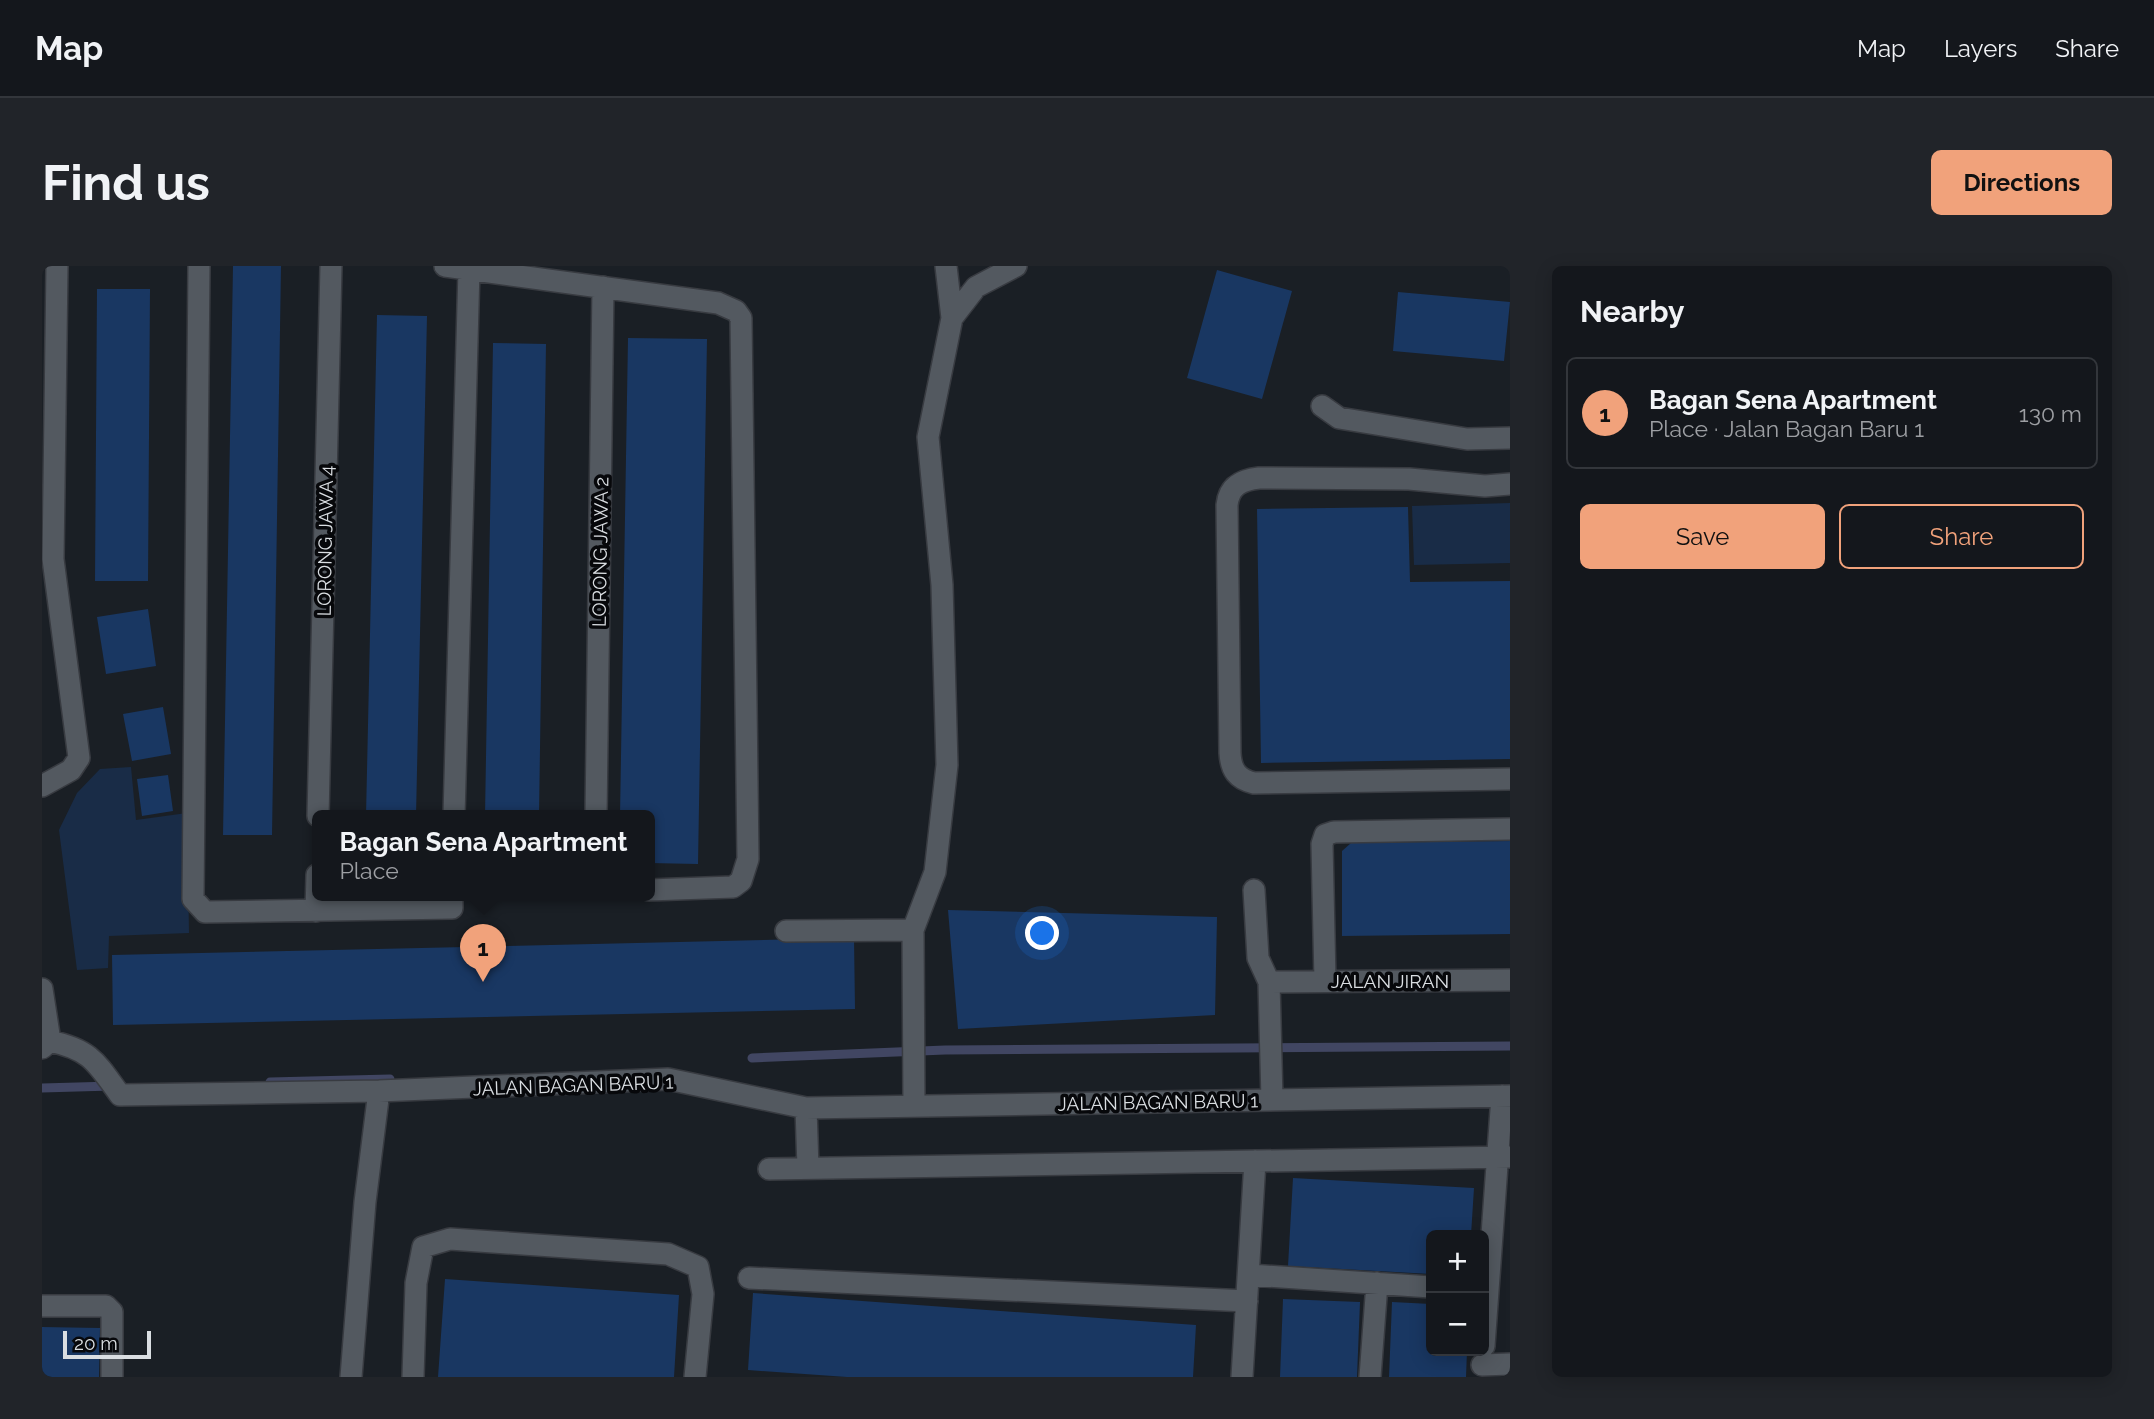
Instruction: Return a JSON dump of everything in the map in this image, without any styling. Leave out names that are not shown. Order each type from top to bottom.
[{"type":"street","points":[[42,786],[71,770],[79,758],[52,559],[57,266]]},
{"type":"street","points":[[199,266],[193,899],[205,912],[452,908],[452,901]]},
{"type":"street","name":"LORONG JAWA 4","points":[[318,810],[331,266]]},
{"type":"street","points":[[445,266],[718,303],[736,311],[741,318],[748,859],[741,881],[733,887],[655,890]]},
{"type":"street","points":[[952,318],[976,288],[1016,266]]},
{"type":"street","points":[[946,268],[976,288]]},
{"type":"street","points":[[914,1106],[913,930],[935,872],[947,765],[942,585],[928,437],[952,318],[946,268]]},
{"type":"street","points":[[454,810],[469,269]]},
{"type":"street","name":"LORONG JAWA 2","points":[[596,810],[604,288]]},
{"type":"street","points":[[1322,406],[1339,418],[1467,439],[1510,438]]},
{"type":"street","points":[[1510,484],[1485,486],[1409,480],[1259,478],[1238,484],[1228,493],[1227,505],[1230,753],[1236,774],[1243,781],[1510,779]]},
{"type":"street","points":[[1325,981],[1322,844],[1325,835],[1334,832],[1510,829]]},
{"type":"street","points":[[1254,890],[1258,958],[1269,982],[1272,1100]]},
{"type":"street","points":[[316,901],[316,912]]},
{"type":"street","points":[[786,931],[913,930]]},
{"type":"street","name":"JALAN JIRAN","points":[[1269,982],[1510,980]]},
{"type":"street","points":[[42,989],[46,1045]]},
{"type":"street","name":"JALAN BAGAN BARU 1","points":[[46,1045],[77,1047],[104,1072],[120,1095],[379,1091],[668,1079],[806,1108],[1506,1096]]},
{"type":"street","points":[[351,1377],[365,1202],[379,1091]]},
{"type":"street","points":[[1489,1285],[1500,1263],[1506,1096]]},
{"type":"street","points":[[806,1108],[808,1168]]},
{"type":"street","points":[[769,1169],[1504,1157]]},
{"type":"street","points":[[1242,1377],[1255,1161]]},
{"type":"street","points":[[413,1377],[416,1283],[423,1247],[450,1239],[668,1254],[698,1267],[703,1294],[695,1377]]},
{"type":"street","points":[[1250,1275],[1426,1287]]},
{"type":"street","points":[[749,1278],[1247,1301]]},
{"type":"street","points":[[1370,1377],[1377,1283]]},
{"type":"street","points":[[1486,1293],[1483,1360],[1510,1364]]},
{"type":"street","points":[[42,1306],[106,1306],[112,1312],[112,1377]]},
{"type":"shaded area","points":[[1510,503],[1510,563],[1414,565],[1412,506]]},
{"type":"shaded area","points":[[131,767],[136,820],[187,813],[189,933],[109,936],[108,968],[77,970],[59,830],[77,793],[100,769]]},
{"type":"building","points":[[233,266],[281,266],[272,835],[223,835]]},
{"type":"building","points":[[1217,270],[1292,291],[1262,399],[1187,378]]},
{"type":"building","points":[[97,289],[150,289],[148,581],[95,581]]},
{"type":"building","points":[[1398,292],[1510,302],[1504,361],[1393,351]]},
{"type":"building","points":[[377,315],[427,316],[416,810],[366,810]]},
{"type":"building","points":[[628,338],[707,339],[698,864],[655,863],[655,810],[620,810]]},
{"type":"building","points":[[493,343],[546,344],[539,810],[485,810]]},
{"type":"building","points":[[1408,507],[1410,582],[1510,581],[1510,759],[1261,763],[1257,509]]},
{"type":"building","points":[[148,609],[156,666],[106,674],[97,617]]},
{"type":"building","points":[[163,707],[171,754],[132,761],[123,714]]},
{"type":"building","points":[[168,775],[173,811],[142,816],[137,779]]},
{"type":"building","points":[[1510,841],[1510,934],[1342,936],[1342,851],[1351,843]]},
{"type":"building","points":[[948,910],[1217,917],[1215,1015],[958,1029]]},
{"type":"building","points":[[854,938],[855,1009],[113,1025],[112,955]]},
{"type":"building","points":[[1293,1178],[1474,1188],[1471,1230],[1426,1230],[1426,1274],[1288,1266]]},
{"type":"building","points":[[445,1279],[679,1295],[674,1377],[438,1377]]},
{"type":"building","points":[[753,1293],[1196,1325],[1193,1377],[847,1377],[748,1370]]},
{"type":"building","points":[[1283,1299],[1360,1302],[1357,1377],[1280,1377]]},
{"type":"building","points":[[1392,1302],[1426,1304],[1426,1356],[1467,1356],[1466,1377],[1389,1377]]},
{"type":"building","points":[[42,1327],[100,1328],[99,1377],[42,1377]]},
{"type":"waterway","points":[[752,1058],[945,1050],[1510,1046]]},
{"type":"waterway","points":[[270,1082],[390,1079]]},
{"type":"waterway","points":[[42,1088],[112,1086]]},
{"type":"place","name":"Bagan Sena Apartment","points":[[483,982]]}]
